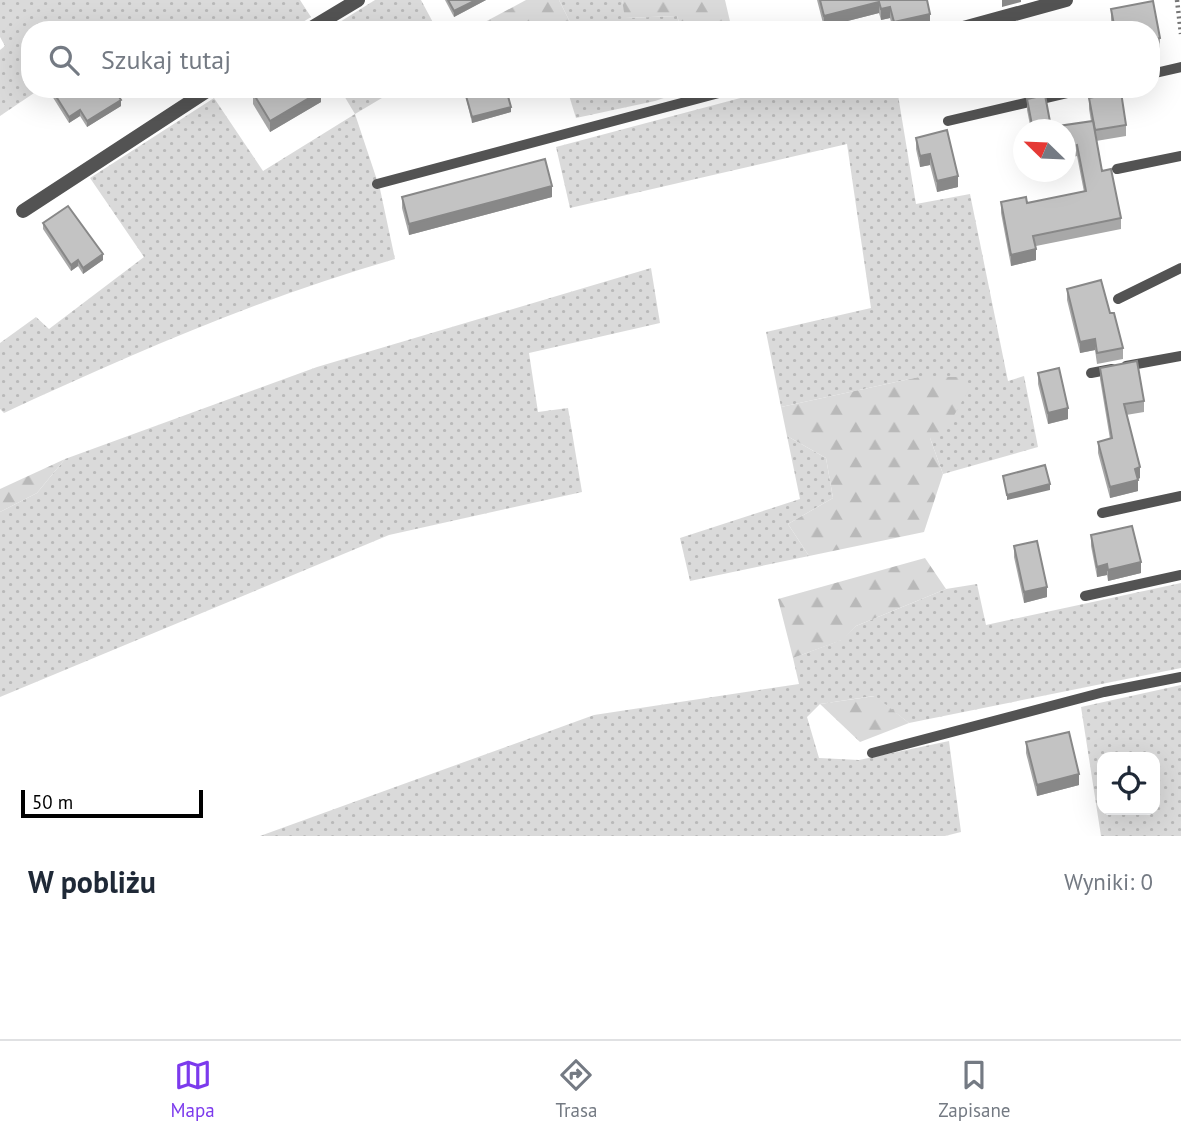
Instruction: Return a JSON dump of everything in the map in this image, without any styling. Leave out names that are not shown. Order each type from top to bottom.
[{"type":"street","points":[[323,21],[358,0]]},
{"type":"street","points":[[989,21],[1066,0]]},
{"type":"street","points":[[23,211],[196,98]]},
{"type":"lane","points":[[1160,72],[1181,67]]},
{"type":"lane","points":[[377,184],[700,98]]},
{"type":"lane","points":[[948,121],[1046,98]]},
{"type":"lane","points":[[1117,169],[1181,156]]},
{"type":"lane","points":[[1118,299],[1181,268]]},
{"type":"lane","points":[[1091,373],[1181,356]]},
{"type":"lane","points":[[1102,513],[1181,496]]},
{"type":"lane","points":[[1085,596],[1181,575]]},
{"type":"lane","points":[[872,753],[1104,692],[1181,677]]},
{"type":"path","points":[[1177,0],[1181,34]]},
{"type":"green space","points":[[0,0],[300,0],[311,17],[305,21],[21,21],[21,98],[27,98],[0,116],[0,50],[5,46],[0,37]]},
{"type":"green space","points":[[375,0],[421,0],[432,21],[341,21]]},
{"type":"green space","points":[[526,0],[559,0],[570,21],[487,21]]},
{"type":"green space","points":[[559,0],[622,0],[626,18],[677,16],[679,21],[570,21]]},
{"type":"green space","points":[[622,0],[725,0],[730,21],[679,21],[677,16],[625,18]]},
{"type":"green space","points":[[214,98],[263,171],[355,114],[380,189],[395,259],[245,309],[4,413],[0,409],[0,343],[36,317],[49,329],[144,257],[90,178]]},
{"type":"green space","points":[[345,98],[382,98],[355,114]]},
{"type":"green space","points":[[570,98],[664,98],[655,101],[576,118]]},
{"type":"green space","points":[[740,98],[898,98],[916,204],[970,194],[1008,381],[1024,376],[1038,447],[943,474],[930,438],[958,377],[919,377],[781,407],[766,332],[871,308],[847,144],[570,208],[556,147]]},
{"type":"green space","points":[[651,268],[660,323],[529,353],[538,412],[568,408],[582,492],[389,535],[0,697],[0,512],[37,493],[65,459],[317,367]]},
{"type":"green space","points":[[919,377],[958,377],[969,389],[944,433],[930,438],[943,474],[924,532],[809,556],[788,524],[833,498],[826,458],[787,436],[781,407]]},
{"type":"green space","points":[[787,436],[826,458],[833,498],[788,524],[809,556],[690,581],[680,538],[800,499]]},
{"type":"green space","points":[[65,459],[37,493],[0,512],[0,489]]},
{"type":"green space","points":[[925,558],[946,589],[856,626],[842,640],[793,658],[778,599]]},
{"type":"green space","points":[[1181,583],[1181,668],[909,723],[874,696],[820,704],[807,717],[819,758],[859,760],[949,741],[961,832],[945,836],[260,836],[594,715],[799,684],[793,658],[841,640],[856,626],[946,589],[977,584],[986,625]]},
{"type":"green space","points":[[1181,685],[1181,836],[1101,836],[1098,815],[1160,815],[1160,752],[1097,752],[1097,810],[1081,707]]},
{"type":"green space","points":[[875,696],[909,723],[860,742],[820,704]]},
{"type":"building","points":[[448,0],[476,0],[454,11]]},
{"type":"building","points":[[820,0],[927,0],[930,14],[894,21],[890,7],[881,9],[879,2],[824,16]]},
{"type":"building","points":[[1153,1],[1157,21],[1113,21],[1111,9]]},
{"type":"building","points":[[57,98],[121,100],[87,121],[80,110],[69,117]]},
{"type":"building","points":[[256,98],[309,98],[270,121]]},
{"type":"building","points":[[467,98],[508,98],[511,107],[472,117]]},
{"type":"building","points":[[1046,98],[1050,119],[1031,119],[1027,99]]},
{"type":"building","points":[[1089,98],[1122,98],[1126,125],[1095,130]]},
{"type":"building","points":[[1093,121],[1102,171],[1111,169],[1121,218],[1033,236],[1036,249],[1011,255],[1001,202],[1026,197],[1027,203],[1086,191],[1077,145],[1076,123]]},
{"type":"building","points":[[947,130],[958,176],[937,181],[930,154],[920,156],[916,138]]},
{"type":"building","points":[[545,159],[552,186],[409,224],[402,197]]},
{"type":"building","points":[[68,206],[103,254],[83,268],[78,260],[71,265],[43,223]]},
{"type":"building","points":[[1101,280],[1110,313],[1114,313],[1123,348],[1097,353],[1095,339],[1080,342],[1067,289]]},
{"type":"building","points":[[1137,361],[1144,401],[1124,404],[1140,467],[1135,469],[1138,480],[1110,487],[1098,442],[1112,438],[1100,368]]},
{"type":"building","points":[[1059,368],[1068,408],[1048,413],[1038,373]]},
{"type":"building","points":[[1045,465],[1050,484],[1007,495],[1003,476]]},
{"type":"building","points":[[1132,526],[1141,562],[1108,570],[1107,564],[1097,567],[1091,535]]},
{"type":"building","points":[[1037,541],[1047,587],[1024,592],[1014,546]]},
{"type":"building","points":[[1069,732],[1079,774],[1037,785],[1026,742]]}]
